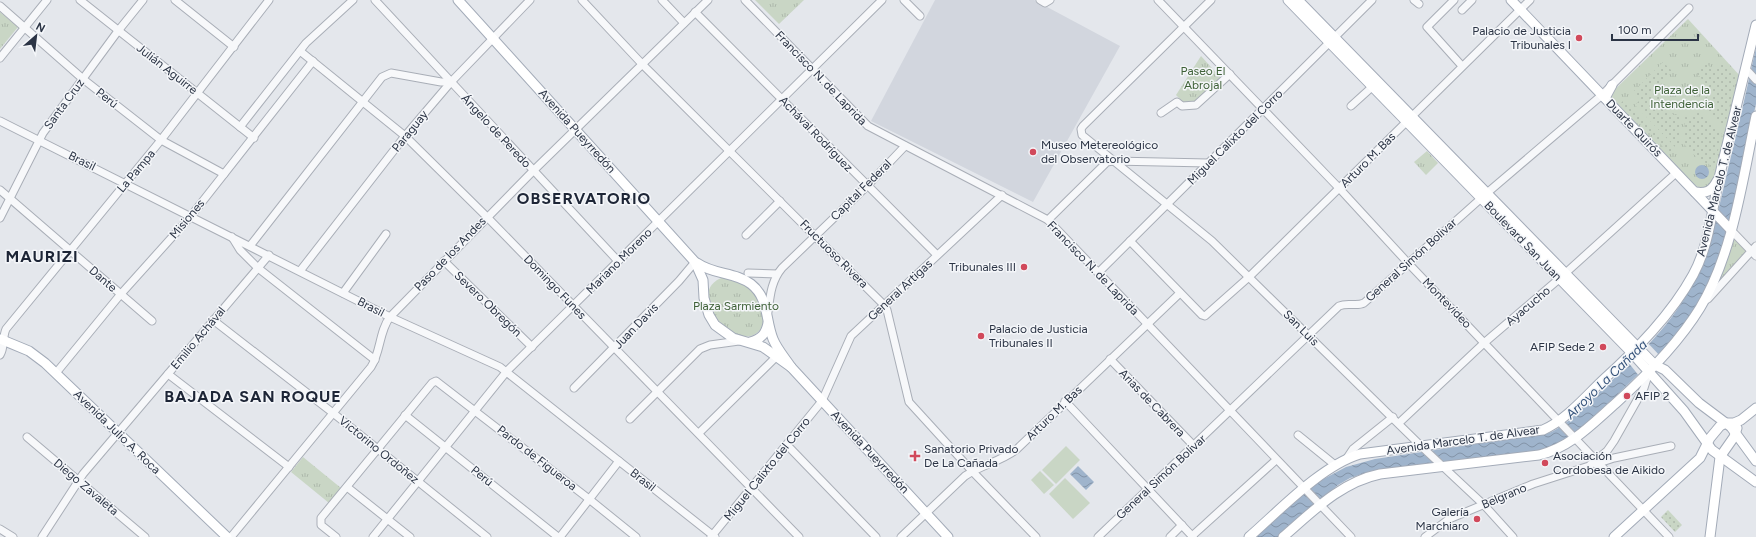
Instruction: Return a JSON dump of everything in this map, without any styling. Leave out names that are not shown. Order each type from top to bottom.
[{"type":"main road","name":"Avenida Pueyrredón","points":[[458,0],[695,262],[701,273],[705,304],[715,325],[733,338],[763,347],[791,367]]},
{"type":"main road","name":"Boulevard San Juan","points":[[1288,0],[1332,40],[1635,350],[1652,368],[1708,444],[1720,457],[1756,482]]},
{"type":"main road","name":"Duarte Quirós","points":[[1512,0],[1731,230]]},
{"type":"main road","name":"Boulevard San Juan","points":[[1302,1],[1332,40],[1372,87],[1409,119]]},
{"type":"main road","name":"Avenida Marcelo T. de Alvear","points":[[1249,537],[1304,489],[1335,465],[1347,458],[1360,454],[1537,432],[1547,428],[1559,420],[1635,350],[1656,327],[1694,274],[1704,246],[1756,25]]},
{"type":"main road","points":[[1603,97],[1612,85]]},
{"type":"main road","name":"Avenida Marcelo T. de Alvear","points":[[1284,537],[1336,492],[1353,482],[1367,477],[1380,474],[1539,455],[1562,447],[1576,438],[1652,368],[1685,330],[1700,308],[1715,278],[1731,230],[1756,116]]},
{"type":"main road","points":[[1695,192],[1703,194],[1711,190],[1720,176]]},
{"type":"main road","name":"Avenida Pueyrredón","points":[[695,262],[705,269],[739,277],[757,289],[764,301],[775,346],[791,367],[948,537]]},
{"type":"main road","points":[[704,290],[710,280],[723,274]]},
{"type":"main road","points":[[747,341],[758,340],[763,336],[768,317]]},
{"type":"main road","name":"Avenida Julio A. Roca","points":[[2,339],[28,351],[56,373],[227,537]]},
{"type":"main road","name":"Boulevard San Juan","points":[[1652,368],[1665,370],[1699,403],[1726,422],[1736,433],[1756,461]]},
{"type":"main road","points":[[1614,537],[1700,458],[1715,431],[1726,422],[1734,423],[1741,420],[1756,408]]},
{"type":"main road","points":[[1710,537],[1720,457],[1736,433],[1737,426],[1741,420]]},
{"type":"street","points":[[0,58],[47,0]]},
{"type":"street","name":"Julián Aguirre","points":[[80,0],[254,138]]},
{"type":"street","name":"Santa Cruz","points":[[0,218],[11,199],[39,140],[118,31],[143,0]]},
{"type":"street","points":[[175,0],[234,47]]},
{"type":"street","points":[[240,127],[300,51],[353,0]]},
{"type":"street","name":"Ángelo de Peredo","points":[[375,0],[618,262]]},
{"type":"street","name":"Paraguay","points":[[300,271],[405,136],[451,82],[530,0]]},
{"type":"street","name":"Fructuoso Rivera","points":[[582,0],[643,65],[884,305],[887,310],[908,399],[972,471],[1036,537]]},
{"type":"street","points":[[662,0],[684,23]]},
{"type":"street","name":"Paso de los Andes","points":[[230,537],[376,360],[385,324],[390,317],[533,170],[643,65],[708,0]]},
{"type":"street","name":"Francisco N. de Laprida","points":[[745,0],[868,126],[1048,220],[1351,537]]},
{"type":"street","name":"Mariano Moreno","points":[[374,537],[507,371],[882,0]]},
{"type":"street","points":[[904,0],[920,16]]},
{"type":"street","name":"Montevideo","points":[[1158,0],[1264,109],[1408,263],[1669,537]]},
{"type":"street","points":[[1184,26],[1211,0]]},
{"type":"street","name":"Miguel Calixto del Corro","points":[[1098,273],[1372,0]]},
{"type":"street","points":[[1454,0],[1427,27],[1462,66]]},
{"type":"street","points":[[1462,10],[1472,0]]},
{"type":"street","name":"Arturo M. Bas","points":[[901,537],[972,471],[1014,452],[1065,401],[1180,293],[1204,316],[1249,277],[1530,0]]},
{"type":"street","name":"La Pampa","points":[[2,339],[6,329],[161,140],[234,47],[267,1]]},
{"type":"street","name":"Perú","points":[[0,6],[83,79],[161,140],[224,174]]},
{"type":"street","points":[[1612,85],[1689,8]]},
{"type":"street","name":"Achával Rodríguez","points":[[696,12],[937,255]]},
{"type":"street","name":"San Luis","points":[[1184,26],[1081,129],[1082,135],[1212,241],[1421,446],[1484,505],[1513,537]]},
{"type":"street","name":"Domingo Funes","points":[[300,51],[405,136],[699,433],[799,537]]},
{"type":"street","name":"Misiones","points":[[56,373],[120,295],[191,216],[313,62]]},
{"type":"street","points":[[1746,69],[1756,80]]},
{"type":"street","points":[[250,246],[382,77],[391,73],[441,82],[451,82]]},
{"type":"street","points":[[1161,113],[1177,102],[1182,106],[1196,105],[1230,74]]},
{"type":"street","points":[[1351,106],[1372,87]]},
{"type":"street","name":"General Simón Bolivar","points":[[1098,537],[1339,306],[1347,304],[1360,305],[1364,303],[1484,196],[1603,97]]},
{"type":"street","name":"Brasil","points":[[0,121],[390,317],[507,371],[713,536]]},
{"type":"street","name":"Capital Federal","points":[[768,317],[772,286],[777,274],[867,186],[905,146]]},
{"type":"street","points":[[1048,220],[1105,163],[1113,161],[1208,163]]},
{"type":"street","name":"Ayacucho","points":[[1399,423],[1484,343],[1562,276],[1676,172]]},
{"type":"street","name":"Dante","points":[[0,190],[152,321]]},
{"type":"street","name":"General Artigas","points":[[822,401],[851,336],[1002,195]]},
{"type":"street","points":[[746,235],[780,201]]},
{"type":"street","name":"Duarte Quirós","points":[[1731,230],[1754,251]]},
{"type":"street","points":[[343,293],[386,234]]},
{"type":"street","points":[[232,237],[240,250],[258,268],[376,360]]},
{"type":"street","points":[[1130,241],[1180,293]]},
{"type":"street","points":[[1700,308],[1754,251]]},
{"type":"street","name":"Emilio Achával","points":[[42,537],[79,480],[269,255]]},
{"type":"street","name":"Severo Obregón","points":[[444,261],[532,347]]},
{"type":"street","name":"Juan Davis","points":[[574,388],[615,348],[679,281],[695,262]]},
{"type":"street","points":[[748,272],[777,274]]},
{"type":"street","name":"Victorino Ordoñez","points":[[213,320],[333,413],[487,537]]},
{"type":"street","points":[[0,355],[4,347],[2,339]]},
{"type":"street","points":[[630,419],[657,391],[705,346],[747,341]]},
{"type":"street","points":[[699,433],[777,356]]},
{"type":"street","name":"Arias de Cabrera","points":[[1110,359],[1194,446]]},
{"type":"street","name":"Belgrano","points":[[1425,537],[1449,519],[1533,484],[1589,466],[1597,461],[1614,441],[1644,388],[1652,368]]},
{"type":"street","points":[[168,374],[289,466]]},
{"type":"street","name":"Pardo de Figueroa","points":[[406,415],[432,383],[436,381],[636,537]]},
{"type":"street","name":"Miguel Calixto del Corro","points":[[713,536],[751,487],[822,401]]},
{"type":"street","points":[[1065,401],[1193,536],[1276,460]]},
{"type":"street","points":[[336,537],[321,525],[321,518],[406,415]]},
{"type":"street","name":"Perú","points":[[406,415],[559,537]]},
{"type":"street","points":[[1347,458],[1353,449],[1393,417]]},
{"type":"street","points":[[1298,435],[1335,465]]},
{"type":"street","name":"Diego Zavaleta","points":[[27,437],[145,537]]},
{"type":"street","points":[[787,444],[876,537]]},
{"type":"street","points":[[1597,461],[1671,446]]},
{"type":"street","points":[[1607,451],[1610,456],[1614,458]]},
{"type":"street","points":[[559,537],[619,461]]},
{"type":"street","points":[[346,487],[410,537]]},
{"type":"street","points":[[1170,537],[1182,525]]},
{"type":"street","points":[[0,529],[13,537]]},
{"type":"shaded area","points":[[935,0],[1034,0],[1120,46],[1033,202],[871,121]]},
{"type":"green space","points":[[755,0],[804,0],[779,24]]},
{"type":"green space","points":[[0,12],[18,27],[0,49]]},
{"type":"green space","name":"Plaza de la Intendencia","points":[[1688,19],[1741,77],[1715,178],[1710,187],[1701,189],[1689,181],[1609,95]]},
{"type":"green space","name":"Paseo El Abrojal","points":[[1201,56],[1221,78],[1193,104],[1185,104],[1176,95]]},
{"type":"green space","points":[[1663,62],[1672,71],[1662,83],[1660,97],[1662,104],[1666,110],[1672,114],[1681,116],[1680,143],[1675,147],[1635,105],[1640,100],[1633,92]]},
{"type":"green space","points":[[1705,62],[1714,71],[1722,63],[1736,78],[1726,121],[1722,125],[1702,107],[1706,97],[1706,88],[1702,79],[1694,72]]},
{"type":"green space","points":[[1624,100],[1672,150],[1669,153],[1621,103]]},
{"type":"green space","points":[[1699,109],[1722,134],[1713,171],[1709,164],[1700,161],[1684,144],[1685,116],[1691,115]]},
{"type":"green space","points":[[1427,151],[1438,163],[1426,175],[1414,162]]},
{"type":"green space","points":[[1731,230],[1751,251],[1700,307]]},
{"type":"green space","name":"Plaza Sarmiento","points":[[724,277],[732,278],[743,283],[757,295],[762,306],[764,317],[761,328],[758,332],[748,336],[737,335],[726,328],[716,318],[710,306],[708,294],[712,284]]},
{"type":"green space","points":[[1066,446],[1080,460],[1056,484],[1042,470]]},
{"type":"green space","points":[[303,457],[341,488],[329,503],[291,472]]},
{"type":"green space","points":[[1040,471],[1054,485],[1044,494],[1031,480]]},
{"type":"green space","points":[[1065,478],[1090,503],[1073,519],[1049,494]]},
{"type":"green space","points":[[1668,510],[1682,525],[1675,532],[1661,517]]},
{"type":"water","points":[[1756,48],[1756,104],[1725,240],[1719,260],[1705,294],[1687,321],[1660,353],[1616,396],[1575,433],[1555,447],[1538,452],[1371,471],[1350,478],[1338,485],[1278,537],[1255,537],[1318,482],[1346,467],[1375,459],[1549,433],[1565,424],[1572,418],[1629,364],[1661,331],[1679,307],[1695,279],[1707,249],[1716,217]]},
{"type":"water","points":[[1699,165],[1705,165],[1709,169],[1709,175],[1705,179],[1699,179],[1695,175],[1695,169]]},
{"type":"water","points":[[1078,466],[1094,482],[1086,490],[1070,474]]},
{"type":"pier","points":[[1647,342],[1660,356],[1639,376],[1628,362]]},
{"type":"place","name":"Palacio de Justicia Tribunales I","points":[[1579,38]]},
{"type":"place","name":"Museo Metereológico del Observatorio","points":[[1033,152]]},
{"type":"place","name":"Tribunales III","points":[[1024,267]]},
{"type":"place","name":"Palacio de Justicia Tribunales II","points":[[981,336]]},
{"type":"place","name":"AFIP Sede 2","points":[[1603,347]]},
{"type":"place","name":"AFIP 2","points":[[1627,396]]},
{"type":"place","name":"Sanatorio Privado De La Cañada","points":[[915,456]]},
{"type":"place","name":"Asociación Cordobesa de Aikido","points":[[1545,463]]},
{"type":"place","name":"Galería Marchiaro","points":[[1477,519]]},
{"type":"district","name":"OBSERVATORIO","points":[[584,198]]},
{"type":"district","name":"MAURIZI","points":[[42,256]]},
{"type":"district","name":"BAJADA SAN ROQUE","points":[[253,396]]},
{"type":"water label","name":"Arroyo La Cañada","points":[[1606,379]]}]
